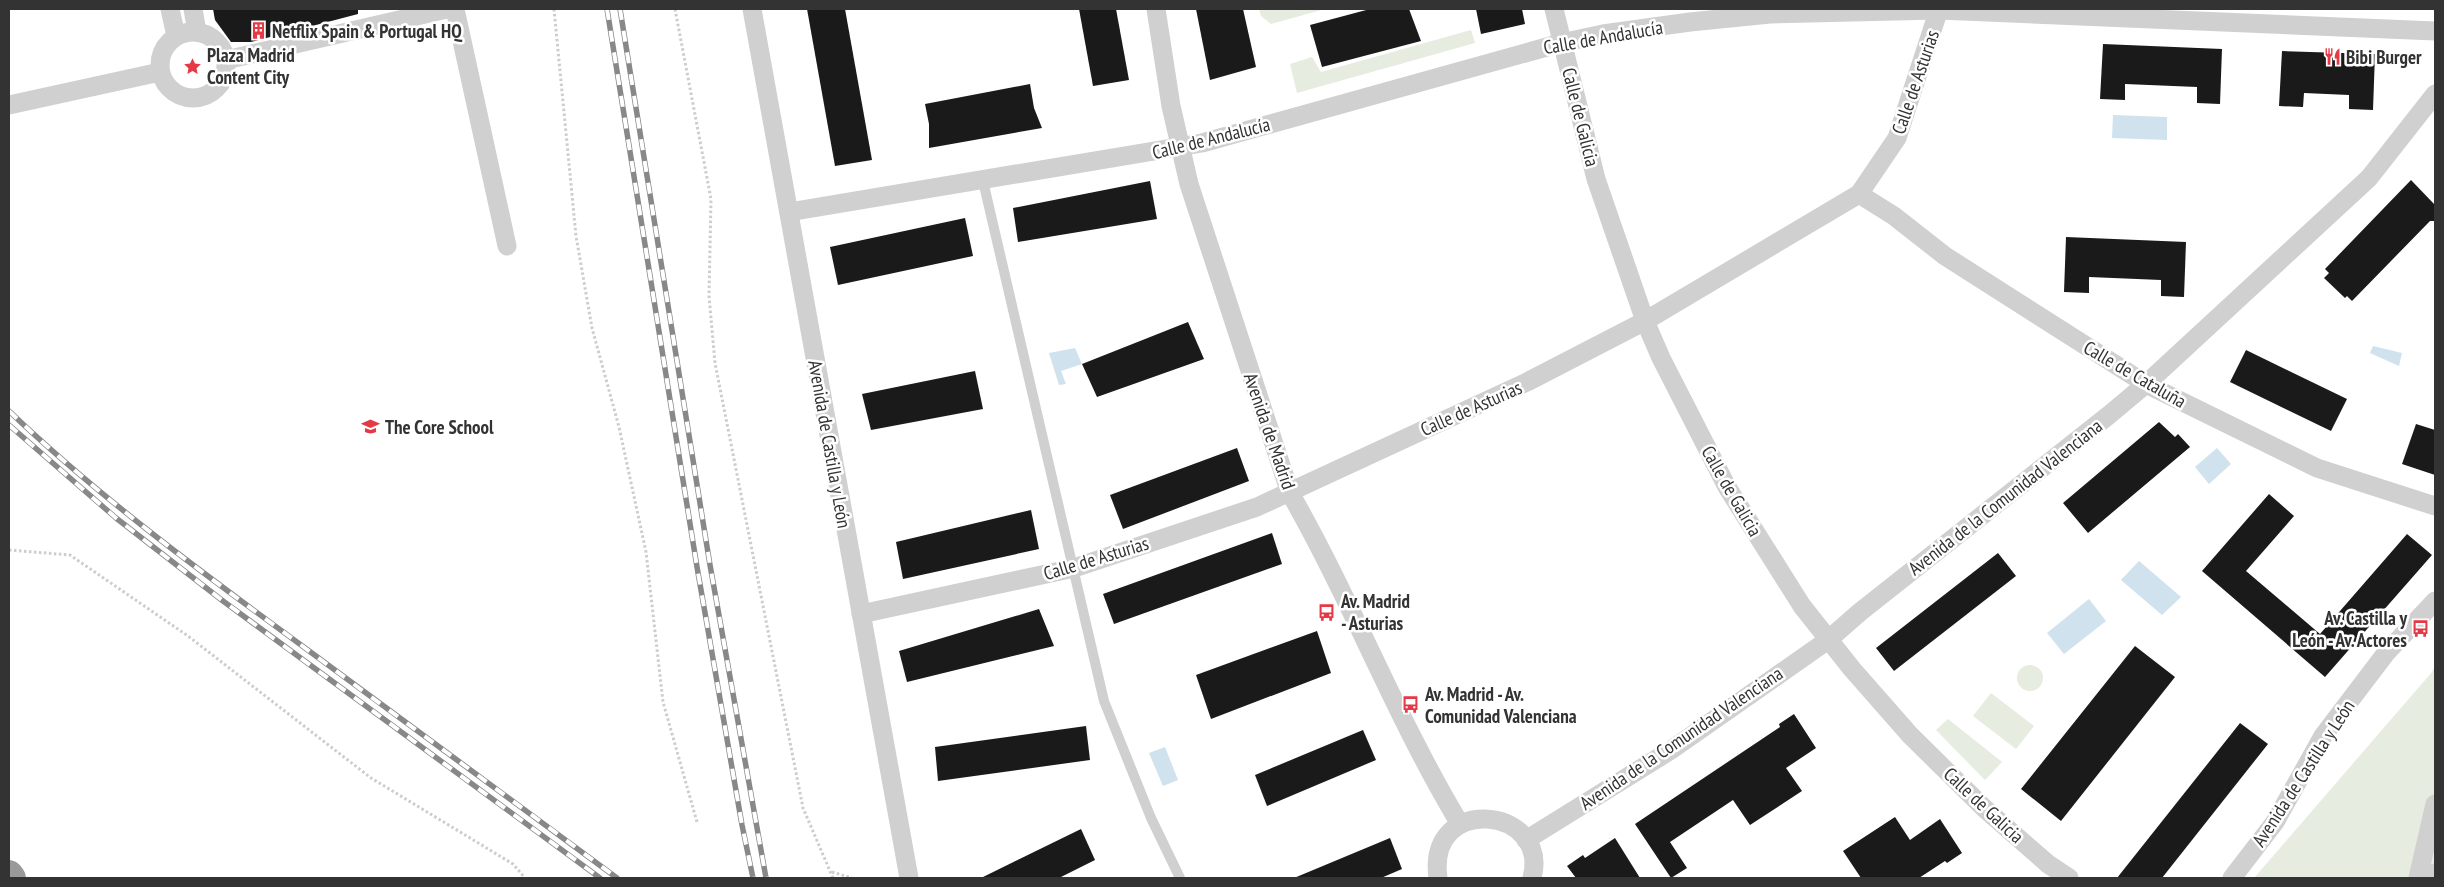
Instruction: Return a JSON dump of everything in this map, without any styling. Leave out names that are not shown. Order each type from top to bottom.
[{"type":"highway","points":[[9,874],[12,878]]},
{"type":"street","points":[[170,9],[176,36]]},
{"type":"street","points":[[193,9],[197,32]]},
{"type":"street","points":[[226,60],[446,9]]},
{"type":"street","points":[[454,9],[507,246]]},
{"type":"street","name":"Avenida de Castilla y León","points":[[752,9],[909,878]]},
{"type":"street","name":"Avenida de Madrid","points":[[1156,9],[1171,106],[1189,184],[1290,493],[1309,525],[1388,691],[1460,824]]},
{"type":"street","name":"Calle de Galicia","points":[[1554,9],[1596,179],[1645,321],[1727,487],[1802,606],[1828,640],[1910,735],[1964,788],[2048,864],[2069,878]]},
{"type":"street","name":"Calle de Andalucía","points":[[789,212],[1181,148],[1561,43],[1651,27],[1760,15],[1939,9],[2435,30]]},
{"type":"street","name":"Calle de Asturias","points":[[861,614],[1074,568],[1257,507],[1290,493],[1309,481],[1527,382],[1645,321],[1859,194],[1897,138],[1939,9]]},
{"type":"street","points":[[186,32],[197,32],[208,35],[223,49],[226,60],[226,72],[222,82],[209,94],[193,99],[178,95],[164,82],[160,72],[162,51],[176,36],[186,32]]},
{"type":"street","points":[[9,105],[160,72]]},
{"type":"street","name":"Avenida de la Comunidad Valenciana","points":[[1526,840],[1671,750],[1828,640],[1860,612],[2146,384],[2368,178],[2435,94]]},
{"type":"street","name":"Calle de Cataluña","points":[[1859,194],[1894,216],[1945,256],[2146,384],[2317,468],[2435,506]]},
{"type":"street","name":"Avenida de Castilla y León","points":[[2232,878],[2275,822],[2323,736],[2386,653],[2435,600]]},
{"type":"street","points":[[2427,877],[2435,804]]},
{"type":"street","points":[[1438,878],[1437,859],[1444,840],[1460,824],[1474,819],[1490,818],[1505,821],[1526,840],[1533,855],[1532,878]]},
{"type":"lane","points":[[983,181],[1104,701],[1151,818],[1180,878]]},
{"type":"path","points":[[554,9],[576,236],[592,328],[619,427],[646,552],[663,702],[697,822]]},
{"type":"path","points":[[676,9],[710,199],[709,296],[716,363],[803,808],[833,878]]},
{"type":"path","points":[[9,550],[70,555],[188,636],[371,778],[513,864],[525,878]]},
{"type":"path","points":[[832,872],[852,878]]},
{"type":"shaded area","points":[[1259,9],[1325,9],[1271,24],[1261,16]]},
{"type":"shaded area","points":[[1471,30],[1475,43],[1297,93],[1290,64],[1312,57],[1321,72]]},
{"type":"shaded area","points":[[2030,665],[2039,669],[2043,678],[2039,687],[2030,691],[2021,687],[2017,678],[2021,669]]},
{"type":"shaded area","points":[[2435,666],[2435,878],[2254,878],[2432,672]]},
{"type":"shaded area","points":[[1991,693],[2034,726],[2016,749],[1973,716]]},
{"type":"shaded area","points":[[1948,719],[2002,762],[1985,780],[1936,730]]},
{"type":"water","points":[[2113,115],[2167,117],[2167,140],[2112,138]]},
{"type":"water","points":[[2373,346],[2402,353],[2399,366],[2370,353]]},
{"type":"water","points":[[1075,348],[1082,364],[1061,371],[1066,384],[1059,385],[1049,353]]},
{"type":"water","points":[[2217,448],[2231,464],[2209,484],[2195,467]]},
{"type":"water","points":[[2139,561],[2181,597],[2162,615],[2121,580]]},
{"type":"water","points":[[2089,599],[2106,621],[2064,654],[2047,633]]},
{"type":"water","points":[[1165,747],[1178,780],[1163,786],[1149,753]]},
{"type":"building","name":"Netflix Spain & Portugal HQ","points":[[213,9],[358,9],[358,14],[251,42],[231,42],[215,20]]},
{"type":"building","points":[[807,9],[845,9],[872,160],[835,166]]},
{"type":"building","points":[[1079,9],[1116,9],[1129,80],[1093,86]]},
{"type":"building","points":[[1196,9],[1243,9],[1256,67],[1210,80]]},
{"type":"building","points":[[1370,9],[1409,9],[1421,41],[1322,67],[1310,25]]},
{"type":"building","points":[[1476,9],[1522,9],[1525,24],[1481,34]]},
{"type":"building","points":[[2103,44],[2222,49],[2220,104],[2197,103],[2197,87],[2125,84],[2125,100],[2100,99]]},
{"type":"building","points":[[2282,51],[2375,54],[2373,110],[2349,109],[2349,95],[2304,93],[2303,107],[2279,106]]},
{"type":"building","points":[[1030,84],[1034,108],[1042,128],[929,148],[929,124],[925,104]]},
{"type":"building","points":[[2411,180],[2435,205],[2435,221],[2430,221],[2352,301],[2347,296],[2345,298],[2324,278],[2329,273],[2325,269]]},
{"type":"building","points":[[1150,181],[1157,219],[1018,242],[1013,208]]},
{"type":"building","points":[[965,218],[973,256],[838,285],[830,247]]},
{"type":"building","points":[[2066,237],[2186,242],[2184,297],[2161,296],[2161,280],[2089,277],[2089,293],[2064,292]]},
{"type":"building","points":[[1188,322],[1204,359],[1097,397],[1082,364]]},
{"type":"building","points":[[2246,350],[2347,399],[2331,431],[2230,382]]},
{"type":"building","points":[[975,371],[983,409],[871,430],[862,394]]},
{"type":"building","points":[[2159,422],[2175,437],[2178,434],[2190,447],[2088,533],[2063,503]]},
{"type":"building","points":[[2416,424],[2435,430],[2435,475],[2402,464]]},
{"type":"building","points":[[1237,448],[1249,481],[1123,529],[1110,495]]},
{"type":"building","points":[[2269,494],[2294,516],[2246,571],[2320,634],[2407,534],[2432,555],[2325,677],[2202,571]]},
{"type":"building","points":[[1031,510],[1039,549],[903,579],[896,542]]},
{"type":"building","points":[[1272,533],[1282,564],[1114,624],[1103,594]]},
{"type":"building","points":[[1998,553],[2016,576],[1894,671],[1876,648]]},
{"type":"building","points":[[1039,609],[1054,646],[907,682],[899,651]]},
{"type":"building","points":[[1317,631],[1331,673],[1211,719],[1196,675]]},
{"type":"building","points":[[2135,646],[2175,677],[2061,821],[2021,789]]},
{"type":"building","points":[[1794,714],[1816,748],[1786,768],[1802,791],[1750,825],[1733,800],[1670,842],[1687,868],[1671,878],[1635,824],[1780,727],[1779,724]]},
{"type":"building","points":[[2240,723],[2268,744],[2162,878],[2117,878]]},
{"type":"building","points":[[1086,726],[1090,760],[938,781],[935,747]]},
{"type":"building","points":[[1363,730],[1376,760],[1267,806],[1255,775]]},
{"type":"building","points":[[1895,817],[1910,840],[1940,819],[1962,853],[1947,863],[1945,861],[1919,878],[1861,878],[1843,851]]},
{"type":"building","points":[[1081,829],[1095,860],[1059,878],[981,878]]},
{"type":"building","points":[[1390,838],[1402,869],[1381,878],[1294,878]]},
{"type":"building","points":[[1615,838],[1640,878],[1576,878],[1567,866],[1583,855],[1585,858]]},
{"type":"railway","points":[[607,9],[697,567],[753,878]]},
{"type":"railway","points":[[620,9],[710,565],[766,878]]},
{"type":"railway","points":[[9,411],[78,473],[188,561],[617,878]]},
{"type":"railway","points":[[9,425],[116,518],[223,601],[600,878]]},
{"type":"place","name":"Netflix Spain & Portugal HQ","points":[[258,31]]},
{"type":"place","name":"Bibi Burger","points":[[2332,57]]},
{"type":"place","name":"Plaza Madrid Content City","points":[[193,66]]},
{"type":"place","name":"The Core School","points":[[371,427]]},
{"type":"place","name":"Av. Madrid - Asturias","points":[[1327,612]]},
{"type":"place","name":"Av. Castilla y León - Av. Actores","points":[[2421,629]]},
{"type":"place","name":"Av. Madrid - Av. Comunidad Valenciana","points":[[1411,705]]}]
